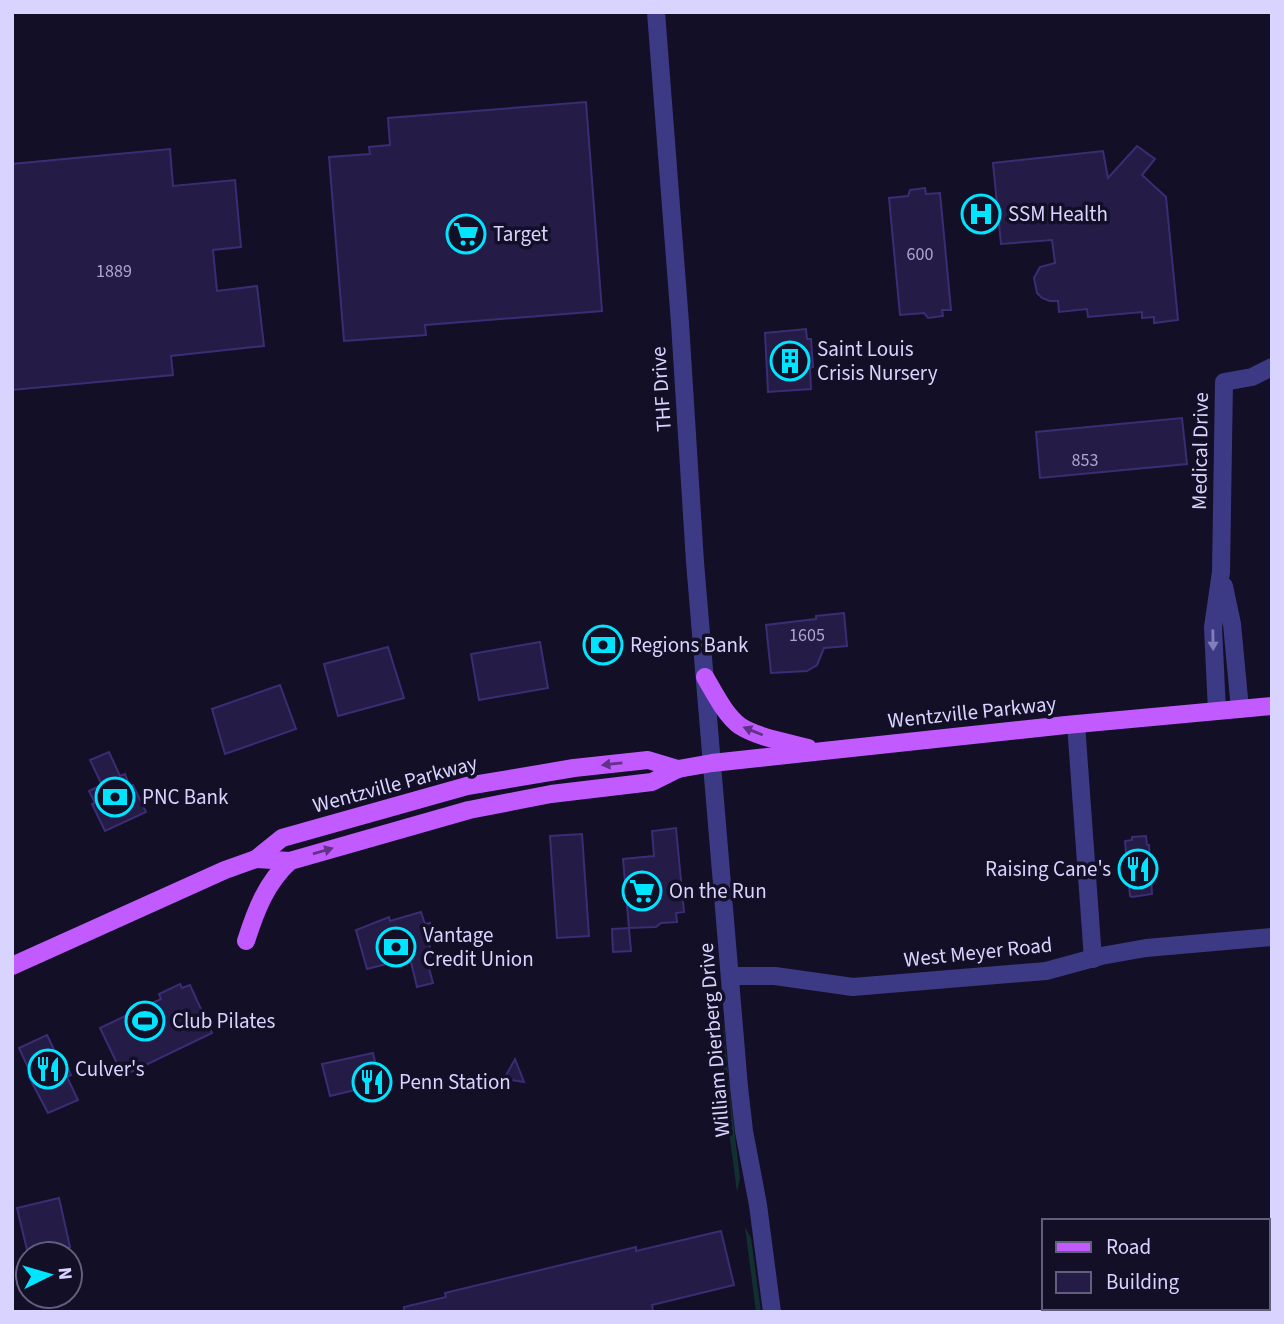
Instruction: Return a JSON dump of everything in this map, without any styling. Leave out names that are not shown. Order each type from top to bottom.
[{"type":"main road","points":[[705,677],[739,725],[759,734],[818,751]]},
{"type":"main road","name":"Wentzville Parkway","points":[[256,859],[290,861],[469,810],[551,794],[652,782],[678,769],[712,763],[1272,706]]},
{"type":"main road","name":"Wentzville Parkway","points":[[12,965],[225,870],[256,859],[282,838],[467,786],[574,768],[648,760],[678,769]]},
{"type":"main road","points":[[246,941],[266,889],[290,861]]},
{"type":"street","name":"THF Drive","points":[[656,12],[712,763]]},
{"type":"street","name":"Medical Drive","points":[[1217,711],[1213,627],[1221,572],[1224,382],[1252,377],[1272,367]]},
{"type":"street","name":"Medical Drive","points":[[1221,572],[1232,624],[1240,709]]},
{"type":"street","points":[[1076,724],[1093,959]]},
{"type":"street","name":"William Dierberg Drive","points":[[712,763],[743,1120],[758,1205],[772,1312]]},
{"type":"street","name":"West Meyer Road","points":[[730,976],[775,976],[853,987],[1046,971],[1146,948],[1272,937]]},
{"type":"green space","points":[[718,1010],[724,1026],[728,1073],[725,1076],[728,1077],[740,1178],[737,1192],[728,1124]]},
{"type":"green space","points":[[745,1227],[751,1238],[761,1312],[756,1312]]},
{"type":"building","name":"Target","points":[[586,102],[602,311],[425,325],[426,335],[344,341],[329,157],[370,154],[369,147],[390,145],[388,118]]},
{"type":"building","points":[[1137,146],[1155,159],[1142,175],[1166,197],[1178,320],[1154,323],[1154,317],[1142,318],[1142,312],[1088,317],[1087,309],[1059,312],[1058,301],[1042,298],[1037,293],[1034,278],[1040,267],[1055,263],[1052,240],[1001,244],[993,163],[1103,151],[1108,178]]},
{"type":"building","points":[[170,149],[173,186],[235,180],[241,247],[213,250],[217,291],[257,286],[264,346],[171,356],[173,375],[12,390],[12,164]]},
{"type":"building","points":[[925,188],[926,194],[940,193],[951,310],[942,310],[943,316],[928,318],[924,313],[900,315],[889,198],[908,196],[910,190]]},
{"type":"building","name":"Saint Louis Crisis Nursery","points":[[806,329],[807,339],[811,339],[811,389],[768,392],[765,333]]},
{"type":"building","points":[[1182,418],[1187,464],[1040,478],[1036,432]]},
{"type":"building","points":[[844,613],[847,646],[824,648],[817,665],[807,671],[771,673],[766,625]]},
{"type":"building","points":[[540,642],[548,688],[479,700],[471,654]]},
{"type":"building","points":[[388,647],[404,698],[338,716],[324,664]]},
{"type":"building","points":[[280,685],[296,729],[225,754],[212,709]]},
{"type":"building","name":"PNC Bank","points":[[109,752],[120,776],[125,774],[130,787],[133,785],[146,812],[105,831],[89,791],[102,785],[90,760]]},
{"type":"building","points":[[676,828],[684,912],[676,913],[677,922],[661,923],[656,927],[629,928],[623,859],[654,856],[652,831]]},
{"type":"building","points":[[582,834],[589,936],[557,938],[550,836]]},
{"type":"building","name":"Raising Cane's","points":[[1146,836],[1152,894],[1132,897],[1125,841],[1132,840],[1132,837]]},
{"type":"building","name":"Vantage Credit Union","points":[[421,912],[425,924],[430,923],[434,937],[428,939],[432,956],[426,957],[433,983],[417,987],[411,962],[395,966],[394,962],[367,969],[356,930],[389,917],[390,921]]},
{"type":"building","points":[[629,928],[631,951],[613,952],[612,929]]},
{"type":"building","points":[[180,984],[182,988],[190,985],[212,1033],[123,1076],[100,1028],[161,999],[159,994]]},
{"type":"building","name":"Culver's","points":[[47,1035],[60,1062],[64,1060],[71,1075],[67,1077],[78,1100],[48,1113],[29,1077],[32,1076],[19,1048]]},
{"type":"building","points":[[373,1053],[380,1084],[330,1096],[322,1064]]},
{"type":"building","points":[[515,1059],[524,1082],[504,1079]]},
{"type":"building","points":[[59,1198],[68,1240],[25,1240],[17,1208]]},
{"type":"building","points":[[721,1231],[734,1285],[652,1305],[653,1312],[404,1312],[404,1307],[446,1297],[445,1293],[636,1247],[636,1251]]},
{"type":"place","name":"SSM Health","points":[[981,214]]},
{"type":"place","name":"Target","points":[[466,234]]},
{"type":"place","name":"Saint Louis Crisis Nursery","points":[[790,361]]},
{"type":"place","name":"Regions Bank","points":[[603,645]]},
{"type":"place","name":"PNC Bank","points":[[115,797]]},
{"type":"place","name":"Raising Cane's","points":[[1138,869]]},
{"type":"place","name":"On the Run","points":[[642,891]]},
{"type":"place","name":"Vantage Credit Union","points":[[396,947]]},
{"type":"place","name":"Club Pilates","points":[[145,1021]]},
{"type":"place","name":"Culver's","points":[[48,1069]]},
{"type":"place","name":"Penn Station","points":[[372,1082]]}]
